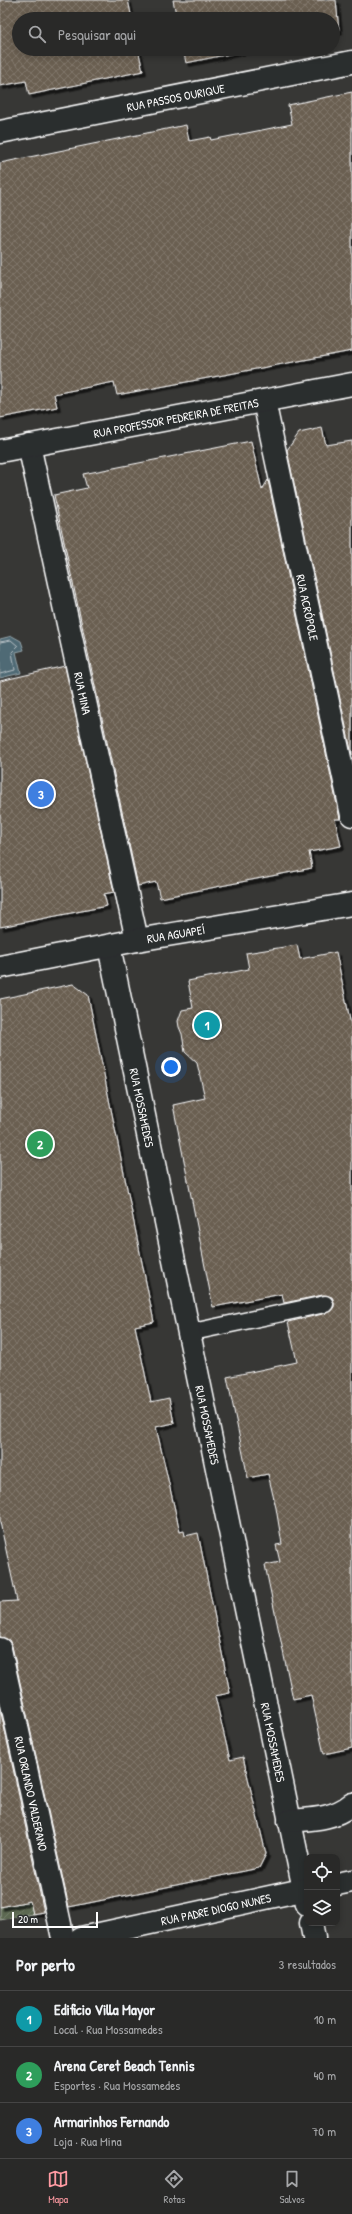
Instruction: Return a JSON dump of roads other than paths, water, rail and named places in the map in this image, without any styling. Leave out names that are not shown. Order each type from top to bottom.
[{"type":"street","name":"RUA PASSOS OURIQUE","points":[[0,132],[352,62]]},
{"type":"street","name":"RUA PROFESSOR PEDREIRA DE FREITAS","points":[[0,451],[352,384]]},
{"type":"street","name":"RUA ACRÓPOLE","points":[[264,400],[352,815]]},
{"type":"street","name":"RUA MINA","points":[[29,446],[137,940]]},
{"type":"street","name":"RUA AGUAPEÍ","points":[[0,967],[137,940],[352,904]]},
{"type":"street","name":"RUA MOSSAMEDES","points":[[109,946],[289,1821],[305,1890]]},
{"type":"street","name":"RUA ORLANDO VALDERANO","points":[[0,1649],[63,1938]]},
{"type":"street","points":[[289,1821],[328,1817],[341,1813],[352,1804]]},
{"type":"street","points":[[340,1883],[352,1881]]},
{"type":"street","name":"RUA PADRE DIOGO NUNES","points":[[81,1938],[304,1894]]},
{"type":"street","points":[[312,1926],[314,1938]]},
{"type":"lane","points":[[188,1333],[325,1304]]},
{"type":"water","points":[[12,636],[21,641],[24,650],[16,652],[21,673],[0,678],[0,639]]},
{"type":"place","name":"Armarinhos Fernando","points":[[41,794]]},
{"type":"place","name":"Edificio Villa Mayor","points":[[207,1025]]},
{"type":"place","name":"Arena Ceret Beach Tennis","points":[[40,1144]]}]
